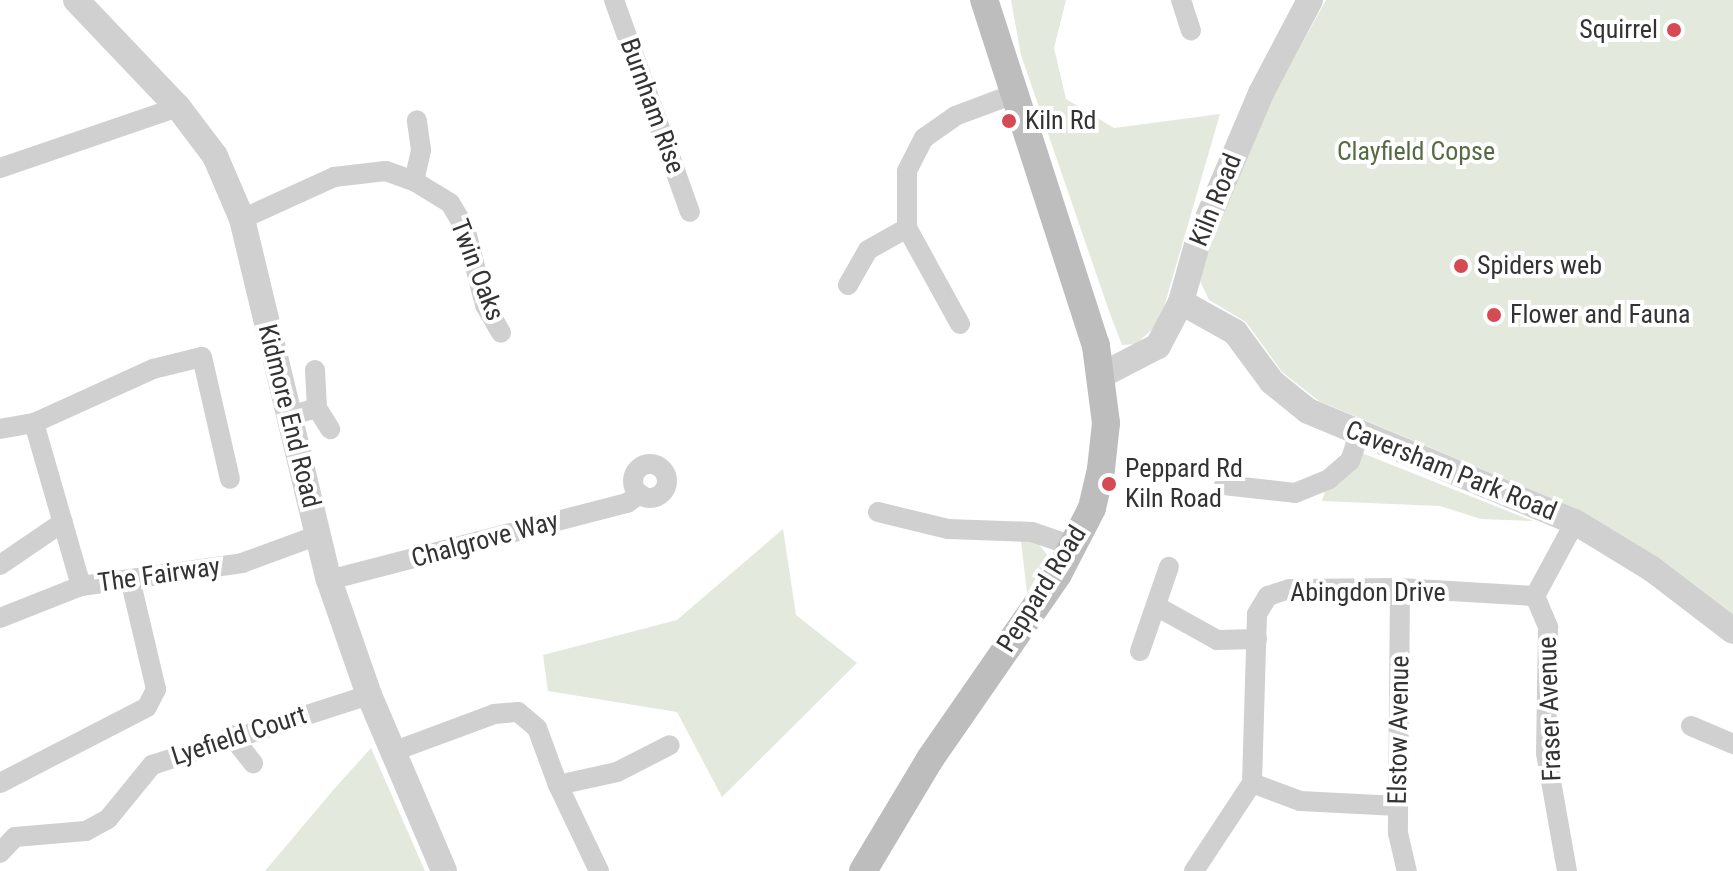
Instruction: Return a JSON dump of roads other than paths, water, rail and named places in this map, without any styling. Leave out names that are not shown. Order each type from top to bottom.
[{"type":"main road","name":"Peppard Road","points":[[863,871],[1073,546],[1101,469],[1106,423],[1102,375],[1017,93],[984,0]]},
{"type":"street","name":"Kidmore End Road","points":[[76,0],[178,107],[215,156],[242,219],[329,580],[369,695],[444,871]]},
{"type":"street","name":"Burnham Rise","points":[[614,0],[690,212]]},
{"type":"street","points":[[1181,0],[1191,30]]},
{"type":"street","name":"Kiln Road","points":[[1102,375],[1158,346],[1181,302],[1198,241],[1301,4]]},
{"type":"street","points":[[960,324],[907,228],[907,171],[924,138],[955,116],[1017,93]]},
{"type":"street","points":[[0,168],[178,107]]},
{"type":"street","points":[[414,181],[421,150],[417,120]]},
{"type":"street","name":"Twin Oaks","points":[[242,219],[334,177],[386,171],[414,181],[450,203],[465,228],[485,305],[501,333]]},
{"type":"street","points":[[848,285],[868,250],[907,228]]},
{"type":"street","name":"Caversham Park Road","points":[[1181,302],[1235,332],[1285,396],[1359,435],[1575,522],[1652,569],[1733,631]]},
{"type":"street","points":[[0,429],[34,423],[153,369],[202,357],[230,479]]},
{"type":"street","points":[[315,370],[317,408],[330,429]]},
{"type":"street","points":[[289,416],[317,408]]},
{"type":"street","points":[[34,423],[81,586]]},
{"type":"street","points":[[1224,485],[1295,493],[1329,479],[1350,461],[1359,435]]},
{"type":"street","name":"Chalgrove Way","points":[[329,580],[627,503],[640,494]]},
{"type":"street","points":[[878,512],[948,529],[1032,532],[1073,546]]},
{"type":"street","points":[[0,565],[63,522]]},
{"type":"street","points":[[1535,596],[1575,522]]},
{"type":"street","name":"The Fairway","points":[[0,618],[81,586],[242,563],[318,535]]},
{"type":"street","points":[[1140,651],[1169,567]]},
{"type":"street","points":[[0,783],[147,707],[156,689],[130,579]]},
{"type":"street","name":"Abingdon Drive","points":[[1252,783],[1257,614],[1268,596],[1289,589],[1400,588],[1535,596]]},
{"type":"street","name":"Elstow Avenue","points":[[1400,588],[1398,806],[1407,871]]},
{"type":"street","name":"Fraser Avenue","points":[[1535,596],[1548,627],[1546,753],[1567,871]]},
{"type":"street","points":[[1156,606],[1217,640],[1257,639]]},
{"type":"street","name":"Lyefield Court","points":[[0,853],[15,837],[86,831],[108,819],[152,765],[231,735],[369,695]]},
{"type":"street","points":[[392,752],[494,714],[518,712],[537,728],[558,785],[599,871]]},
{"type":"street","points":[[1691,726],[1733,744]]},
{"type":"street","points":[[231,735],[253,763]]},
{"type":"street","points":[[558,785],[617,772],[670,745]]},
{"type":"street","points":[[1194,871],[1252,783],[1300,801],[1398,806]]},
{"type":"place","name":"Squirrel","points":[[1674,30]]},
{"type":"place","name":"Kiln Rd","points":[[1009,121]]},
{"type":"place","name":"Spiders web","points":[[1461,266]]},
{"type":"place","name":"Flower and Fauna","points":[[1494,315]]},
{"type":"place","name":"Peppard Rd Kiln Road","points":[[1109,484]]},
{"type":"park label","name":"Clayfield Copse","points":[[1416,152]]}]
